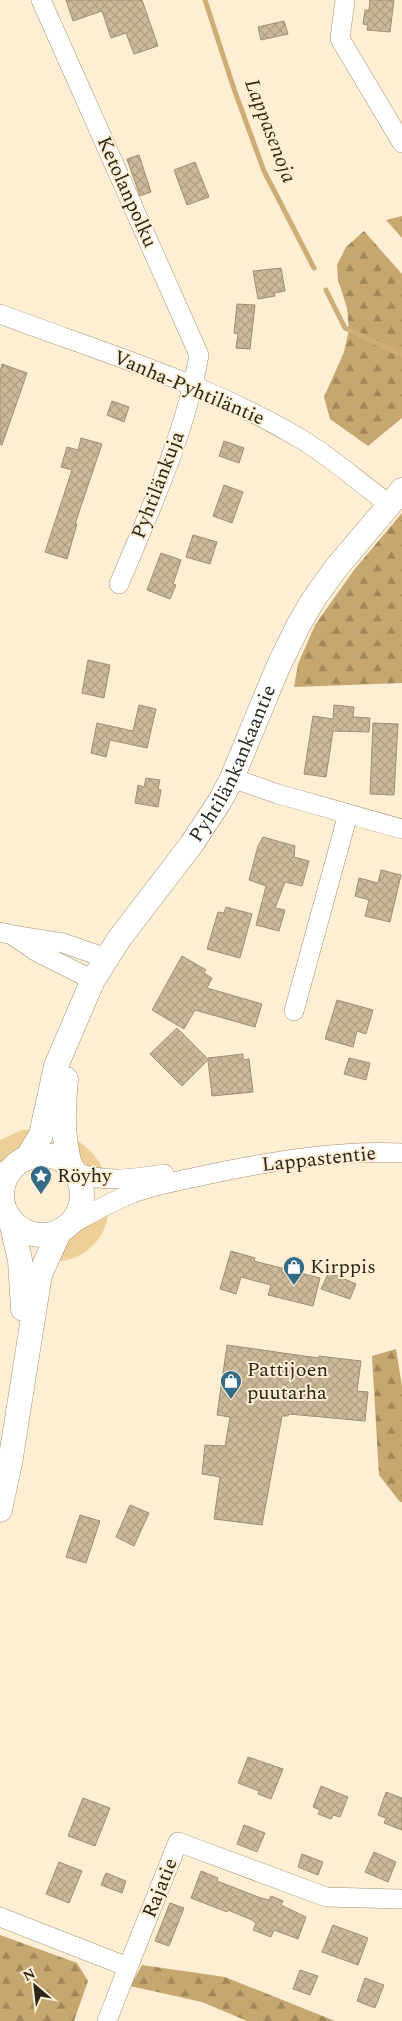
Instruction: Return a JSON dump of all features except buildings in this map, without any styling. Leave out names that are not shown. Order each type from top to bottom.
[{"type":"street","name":"Ketolanpolku","points":[[41,0],[199,355],[194,386]]},
{"type":"street","points":[[345,0],[340,39],[402,143]]},
{"type":"street","name":"Vanha-Pyhtiläntie","points":[[0,314],[194,386],[248,410],[302,440],[395,497]]},
{"type":"street","name":"Pyhtilänkuja","points":[[119,584],[162,481],[194,386]]},
{"type":"street","name":"Pyhtilänkankaantie","points":[[15,1165],[41,1135],[56,1066],[93,980],[140,909],[205,826],[232,778],[278,667],[312,600],[395,497]]},
{"type":"street","points":[[232,778],[278,794],[402,829]]},
{"type":"street","points":[[294,1010],[348,814]]},
{"type":"street","points":[[6,934],[63,943],[106,958]]},
{"type":"street","points":[[6,934],[93,980]]},
{"type":"street","name":"Pyhtilänkankaantie","points":[[68,1040],[62,1122],[66,1150],[73,1170]]},
{"type":"street","name":"Lappastentie","points":[[65,1228],[131,1194],[156,1186],[235,1169],[332,1155],[402,1153]]},
{"type":"street","points":[[0,1510],[10,1463],[40,1274],[65,1228],[77,1215],[82,1203],[81,1184],[73,1170],[62,1160],[51,1156],[39,1155],[15,1165],[6,1176],[1,1191],[3,1207],[20,1260],[26,1353]]},
{"type":"street","name":"Lappastentie","points":[[73,1170],[89,1177],[119,1180],[186,1172],[235,1169]]},
{"type":"street","points":[[6,1217],[22,1231],[34,1235],[48,1236],[65,1228]]},
{"type":"street","name":"Rajatie","points":[[128,1967],[178,1842],[326,1897],[400,1899]]},
{"type":"street","points":[[0,1917],[128,1967],[107,2021]]},
{"type":"shaded area","points":[[33,1129],[23,1146],[0,1165],[0,1140],[22,1130]]},
{"type":"shaded area","points":[[72,1138],[83,1144],[91,1152],[104,1172],[90,1167],[82,1161]]},
{"type":"shaded area","points":[[108,1212],[103,1232],[90,1248],[72,1259],[51,1261],[68,1240]]},
{"type":"green space","points":[[402,216],[402,238],[386,220]]},
{"type":"green space","points":[[364,231],[402,274],[402,418],[368,446],[330,419],[324,397],[344,352],[349,330],[347,308],[338,280],[337,265],[346,247]]},
{"type":"green space","points":[[402,513],[402,683],[294,687],[298,664],[315,625],[354,570]]},
{"type":"green space","points":[[396,1349],[402,1386],[402,1502],[400,1502],[379,1475],[372,1356]]},
{"type":"green space","points":[[0,1935],[77,1963],[88,1981],[74,2021],[0,2021]]},
{"type":"green space","points":[[142,1965],[225,1977],[335,2021],[247,2021],[202,2002],[130,1986]]},
{"type":"waterway","name":"Lappasenoja","points":[[205,0],[234,89],[264,171],[314,268]]},
{"type":"waterway","name":"Lappasenoja","points":[[326,290],[345,328],[402,355]]},
{"type":"place","name":"Röyhy","points":[[41,1195]]},
{"type":"place","name":"Kirppis","points":[[294,1286]]},
{"type":"place","name":"Pattijoen puutarha","points":[[231,1400]]}]
